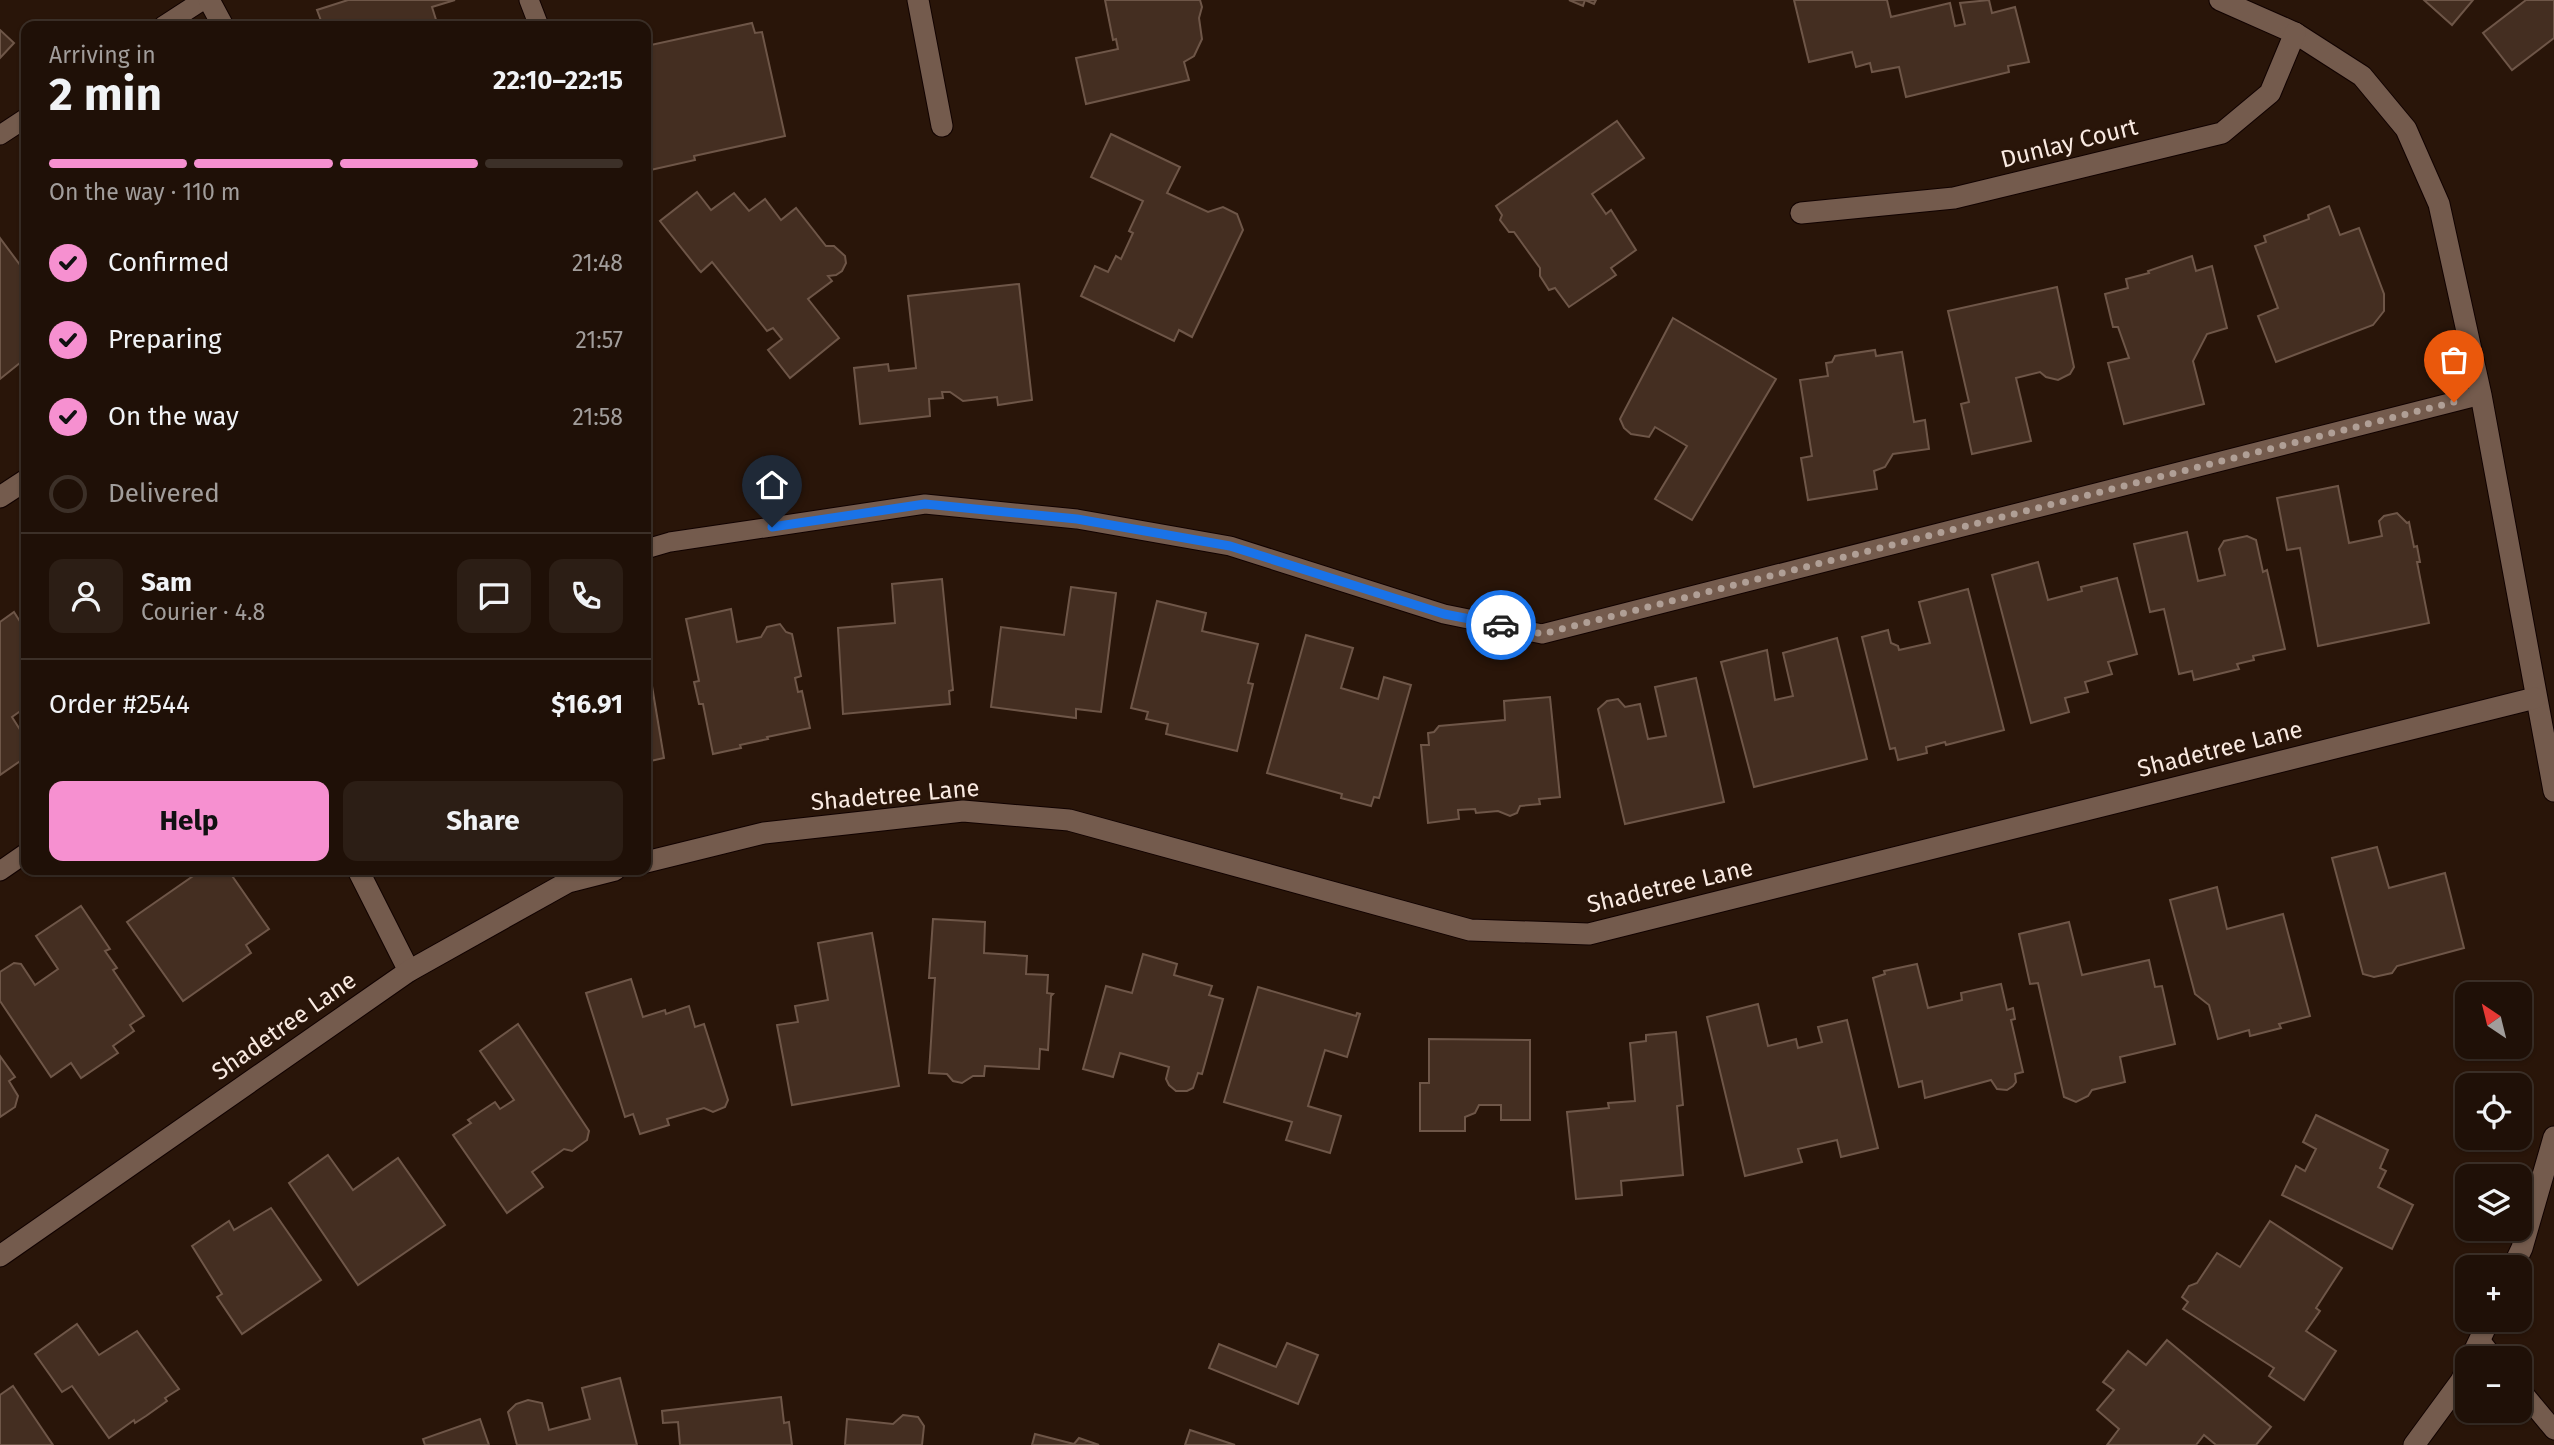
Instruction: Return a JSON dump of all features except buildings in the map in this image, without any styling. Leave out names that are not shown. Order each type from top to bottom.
[{"type":"street","points":[[209,0],[220,21]]},
{"type":"street","points":[[918,0],[942,127]]},
{"type":"street","points":[[2220,0],[2295,33],[2362,76],[2406,129],[2439,204],[2480,395],[2554,791]]},
{"type":"street","name":"Dunlay Court","points":[[1801,213],[1954,198],[2222,133],[2270,93],[2295,33]]},
{"type":"street","points":[[0,497],[21,483]]},
{"type":"street","name":"Shadetree Lane","points":[[651,861],[764,833],[962,811],[1069,820],[1470,930],[1589,934],[2535,698]]},
{"type":"street","points":[[361,875],[409,971]]},
{"type":"street","name":"Shadetree Lane","points":[[0,1256],[409,971],[568,882],[595,875]]},
{"type":"street","points":[[2519,1255],[2554,1136]]},
{"type":"street","points":[[2414,1445],[2455,1388]]},
{"type":"lane","points":[[170,21],[202,0]]},
{"type":"lane","points":[[529,0],[537,21]]},
{"type":"lane","points":[[0,135],[21,121]]},
{"type":"lane","points":[[651,548],[670,542],[925,504],[1077,519],[1230,546],[1444,614],[1542,634],[2480,395]]},
{"type":"lane","points":[[0,871],[21,856]]},
{"type":"lane","points":[[2532,1403],[2554,1430]]},
{"type":"way so far","points":[[1501,625],[1542,634],[2454,402]]},
{"type":"route","points":[[772,527],[925,504],[1077,519],[1230,546],[1444,614],[1501,625]]}]
